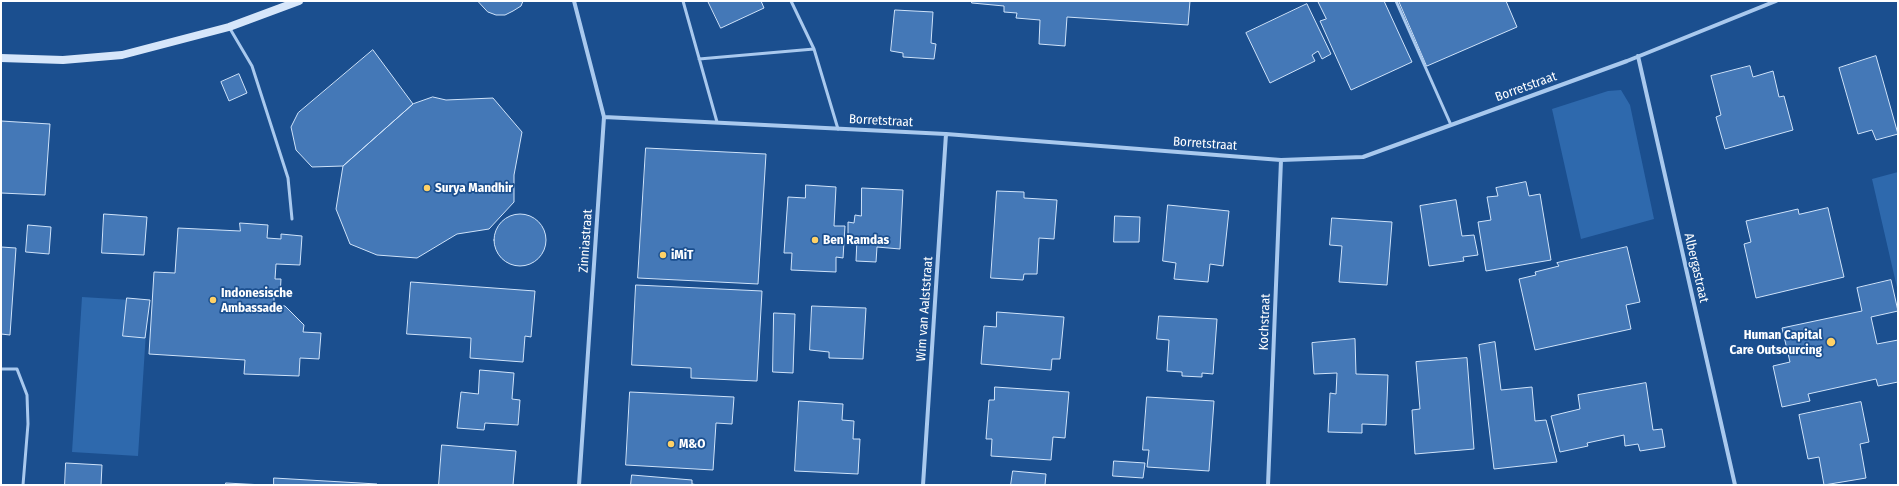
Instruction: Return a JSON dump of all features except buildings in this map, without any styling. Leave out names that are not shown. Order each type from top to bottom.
[{"type":"street","points":[[1,58],[63,60],[122,55],[229,27],[300,1]]},
{"type":"street","name":"Zinniastraat","points":[[574,1],[604,117],[579,485]]},
{"type":"street","name":"Borretstraat","points":[[604,117],[946,134],[1281,160],[1363,157],[1638,56],[1776,1]]},
{"type":"street","name":"Albergastraat","points":[[1638,56],[1736,485]]},
{"type":"street","name":"Wim van Aalststraat","points":[[924,485],[946,134]]},
{"type":"street","name":"Kochstraat","points":[[1268,485],[1281,160]]},
{"type":"lane","points":[[683,1],[717,122]]},
{"type":"lane","points":[[791,1],[814,49],[838,129]]},
{"type":"lane","points":[[1396,1],[1451,125]]},
{"type":"lane","points":[[229,27],[252,66],[288,178],[292,218]]},
{"type":"lane","points":[[699,59],[814,49]]},
{"type":"lane","points":[[1,369],[16,369],[27,395],[28,424],[23,485]]},
{"type":"shaded area","points":[[1621,90],[1630,105],[1654,219],[1581,239],[1552,109],[1608,91]]},
{"type":"shaded area","points":[[1898,172],[1898,292],[1872,179]]},
{"type":"shaded area","points":[[82,297],[148,301],[138,456],[72,452]]},
{"type":"place","name":"Surya Mandhir","points":[[427,188]]},
{"type":"place","name":"Ben Ramdas","points":[[815,240]]},
{"type":"place","name":"iMiT","points":[[663,255]]},
{"type":"place","name":"Indonesische Ambassade","points":[[213,300]]},
{"type":"place","name":"Human Capital Care Outsourcing","points":[[1831,342]]},
{"type":"place","name":"M&O","points":[[671,444]]}]
